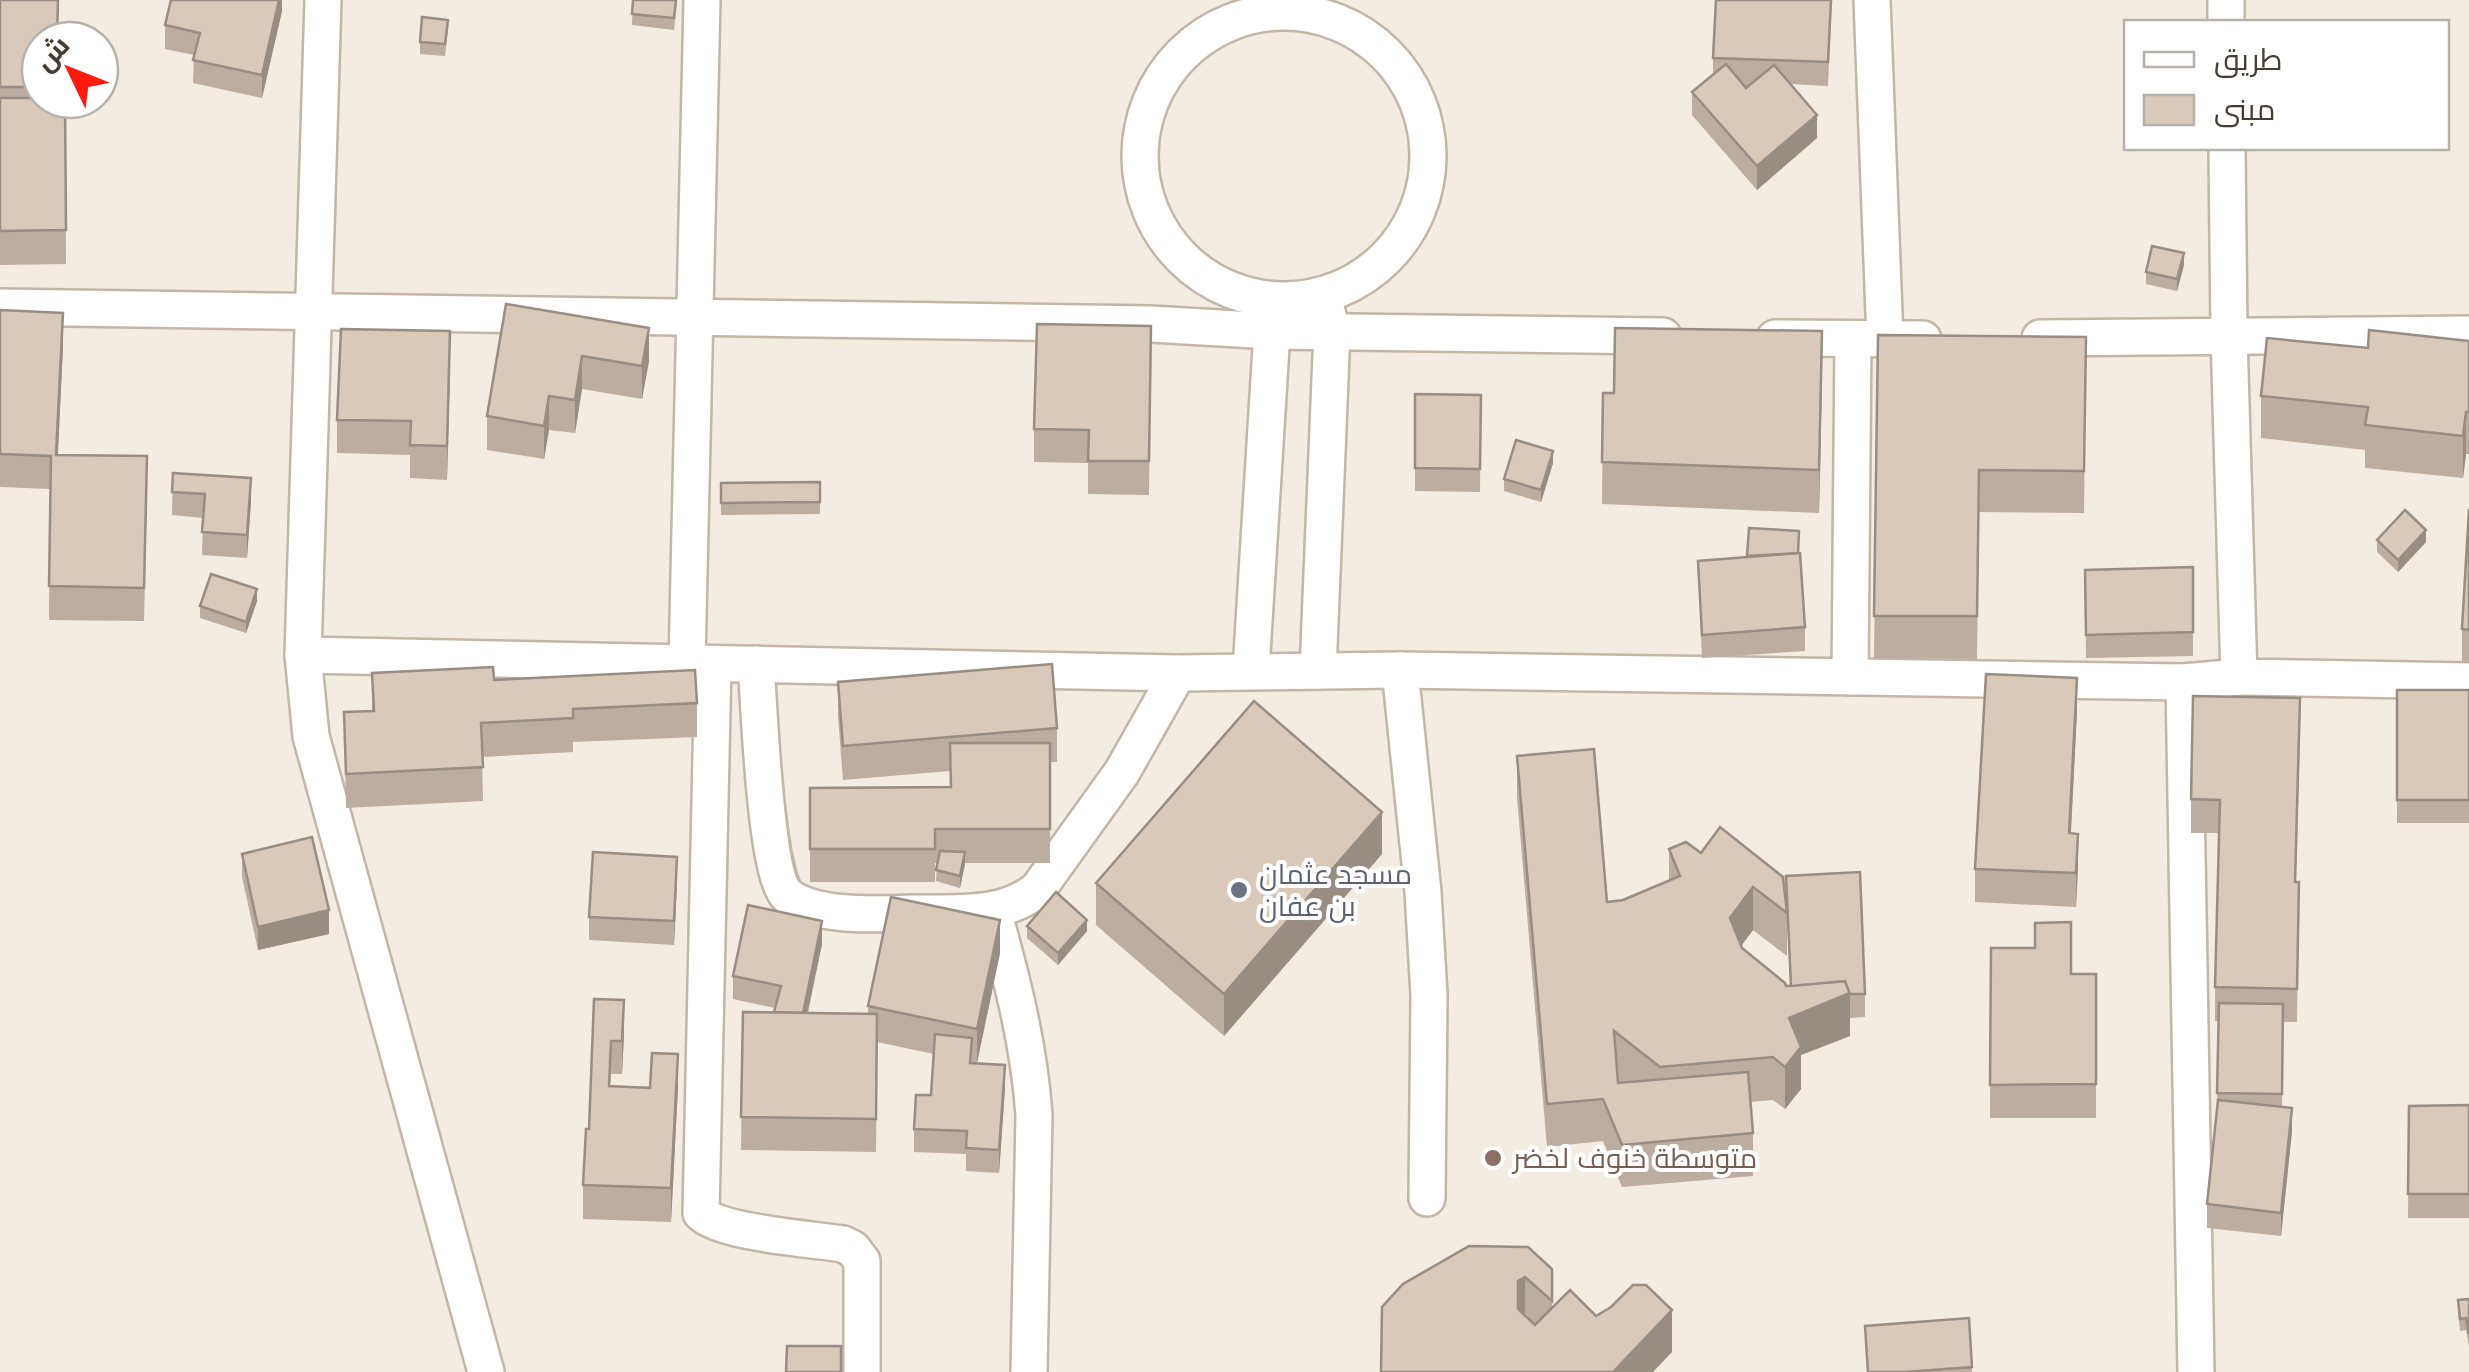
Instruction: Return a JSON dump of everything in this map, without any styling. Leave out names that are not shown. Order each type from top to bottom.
[{"type":"street","points":[[323,0],[304,655],[311,736],[486,1372]]},
{"type":"street","points":[[702,0],[693,316],[700,663],[701,1213],[710,1221],[732,1228],[844,1244],[853,1250],[862,1261],[862,1372]]},
{"type":"street","points":[[1850,677],[1869,339],[1872,0]]},
{"type":"street","points":[[1266,6],[1334,7],[1387,54],[1410,84],[1424,118],[1428,156],[1424,193],[1409,228],[1387,258],[1357,281],[1322,295],[1295,300],[1269,316],[1191,267],[1163,236],[1145,199],[1139,157],[1145,116],[1162,78],[1190,46],[1225,24],[1266,6]]},
{"type":"street","points":[[2227,150],[2238,677]]},
{"type":"street","points":[[1318,672],[1332,331],[1322,295]]},
{"type":"street","points":[[0,307],[1152,324],[1269,316],[1332,331],[1698,336]]},
{"type":"street","points":[[1251,670],[1269,316]]},
{"type":"street","points":[[1999,338],[2469,334]]},
{"type":"street","points":[[1737,337],[1961,339]]},
{"type":"street","points":[[304,655],[1178,673],[1400,670],[2184,682],[2238,677],[2469,681]]},
{"type":"street","points":[[756,664],[766,799],[784,894],[803,905],[863,915],[993,911],[1024,900],[1038,889],[1122,772],[1178,673]]},
{"type":"street","points":[[1400,670],[1423,892],[1429,995],[1427,1198]]},
{"type":"street","points":[[2184,682],[2196,1372]]},
{"type":"street","points":[[993,911],[1016,992],[1031,1072],[1034,1115],[1029,1372]]},
{"type":"building","points":[[0,0],[58,0],[58,20],[20,20],[20,87],[0,87]]},
{"type":"building","points":[[171,0],[279,0],[262,75],[193,60],[200,33],[165,25]]},
{"type":"building","points":[[633,0],[676,0],[674,18],[632,14]]},
{"type":"building","points":[[1716,0],[1831,0],[1828,62],[1713,58]]},
{"type":"building","points":[[422,17],[448,20],[445,44],[420,42]]},
{"type":"building","points":[[1726,64],[1746,88],[1774,65],[1817,115],[1757,166],[1692,92]]},
{"type":"building","points":[[0,98],[20,98],[20,120],[65,120],[66,230],[0,231]]},
{"type":"building","points":[[2152,246],[2184,253],[2177,279],[2146,272]]},
{"type":"building","points":[[506,304],[649,328],[642,366],[582,356],[575,400],[549,396],[544,426],[487,416]]},
{"type":"building","points":[[0,310],[63,313],[56,455],[147,456],[144,588],[49,586],[51,456],[0,454]]},
{"type":"building","points":[[1037,324],[1151,326],[1149,461],[1088,461],[1089,430],[1034,429]]},
{"type":"building","points":[[1615,328],[1822,331],[1819,470],[1602,462],[1603,393],[1614,393]]},
{"type":"building","points":[[341,329],[450,331],[447,446],[410,445],[411,421],[337,420]]},
{"type":"building","points":[[2369,330],[2469,341],[2469,412],[2463,436],[2365,425],[2368,407],[2261,396],[2267,338],[2368,348]]},
{"type":"building","points":[[1878,335],[2086,337],[2084,471],[1979,470],[1977,616],[1874,616]]},
{"type":"building","points":[[1415,394],[1481,395],[1480,469],[1415,468]]},
{"type":"building","points":[[1516,440],[1553,451],[1541,490],[1504,479]]},
{"type":"building","points":[[173,473],[251,478],[247,535],[202,532],[205,494],[172,492]]},
{"type":"building","points":[[820,482],[820,502],[721,503],[721,483]]},
{"type":"building","points":[[2469,509],[2469,630],[2462,629]]},
{"type":"building","points":[[2405,510],[2426,530],[2398,560],[2377,540]]},
{"type":"building","points":[[1749,528],[1799,531],[1798,553],[1747,556]]},
{"type":"building","points":[[1800,553],[1805,627],[1702,635],[1698,561]]},
{"type":"building","points":[[2193,567],[2193,632],[2086,635],[2085,570]]},
{"type":"building","points":[[211,574],[257,589],[246,622],[200,606]]},
{"type":"building","points":[[1052,664],[1057,728],[843,746],[838,682]]},
{"type":"building","points":[[493,667],[494,680],[695,670],[697,703],[573,709],[573,718],[481,723],[483,767],[346,774],[344,712],[374,711],[372,673]]},
{"type":"building","points":[[1986,674],[2077,678],[2069,833],[2078,834],[2076,873],[1975,869]]},
{"type":"building","points":[[2397,690],[2469,690],[2469,800],[2397,800]]},
{"type":"building","points":[[2193,696],[2300,698],[2295,882],[2299,882],[2297,989],[2215,987],[2220,800],[2191,799]]},
{"type":"building","name":"مسجد عثمان بن عفان","points":[[1254,701],[1382,812],[1224,994],[1096,883]]},
{"type":"building","points":[[950,743],[1050,743],[1050,829],[935,829],[935,849],[810,849],[810,788],[951,787]]},
{"type":"building","points":[[1594,749],[1607,902],[1623,900],[1680,876],[1669,849],[1686,842],[1701,853],[1720,827],[1783,877],[1787,913],[1753,887],[1730,918],[1742,948],[1786,986],[1845,981],[1850,993],[1789,1018],[1801,1047],[1785,1067],[1773,1057],[1660,1067],[1614,1031],[1618,1083],[1748,1072],[1753,1133],[1622,1145],[1603,1099],[1547,1104],[1517,756]]},
{"type":"building","points":[[312,837],[329,910],[258,927],[242,854]]},
{"type":"building","points":[[940,851],[965,852],[960,876],[936,870]]},
{"type":"building","points":[[593,852],[677,857],[674,921],[589,917]]},
{"type":"building","points":[[1860,872],[1865,994],[1850,994],[1845,981],[1791,986],[1786,876]]},
{"type":"building","points":[[1056,892],[1087,920],[1058,953],[1027,926]]},
{"type":"building","points":[[891,897],[1000,920],[977,1029],[868,1006]]},
{"type":"building","points":[[748,905],[822,921],[803,1013],[774,1012],[781,986],[733,976]]},
{"type":"building","points":[[2071,922],[2071,974],[2096,974],[2096,1084],[1990,1085],[1991,948],[2035,948],[2035,923]]},
{"type":"building","points":[[594,999],[624,1000],[622,1041],[611,1041],[609,1086],[650,1088],[652,1053],[678,1054],[671,1188],[583,1185]]},
{"type":"building","points":[[2219,1003],[2283,1004],[2282,1094],[2217,1093]]},
{"type":"building","points":[[743,1012],[877,1014],[876,1119],[741,1117]]},
{"type":"building","points":[[935,1034],[972,1038],[970,1063],[1005,1065],[999,1150],[966,1148],[967,1131],[914,1129],[916,1095],[931,1095]]},
{"type":"building","points":[[2218,1100],[2292,1108],[2281,1213],[2207,1204]]},
{"type":"building","points":[[2469,1105],[2469,1194],[2408,1194],[2409,1106]]},
{"type":"building","points":[[1469,1246],[1528,1247],[1552,1269],[1552,1301],[1525,1277],[1518,1281],[1518,1309],[1535,1325],[1570,1290],[1596,1316],[1633,1285],[1646,1285],[1672,1310],[1613,1372],[1381,1372],[1382,1307],[1403,1284]]},
{"type":"building","points":[[2469,1299],[2469,1334],[2466,1318],[2460,1319],[2458,1300]]},
{"type":"building","points":[[1969,1318],[1972,1367],[1868,1372],[1865,1326]]},
{"type":"building","points":[[787,1346],[841,1346],[841,1372],[786,1372]]},
{"type":"place","name":"مسجد عثمان بن عفان","points":[[1239,890]]},
{"type":"place","name":"متوسطة خنوف لخضر","points":[[1493,1158]]}]
